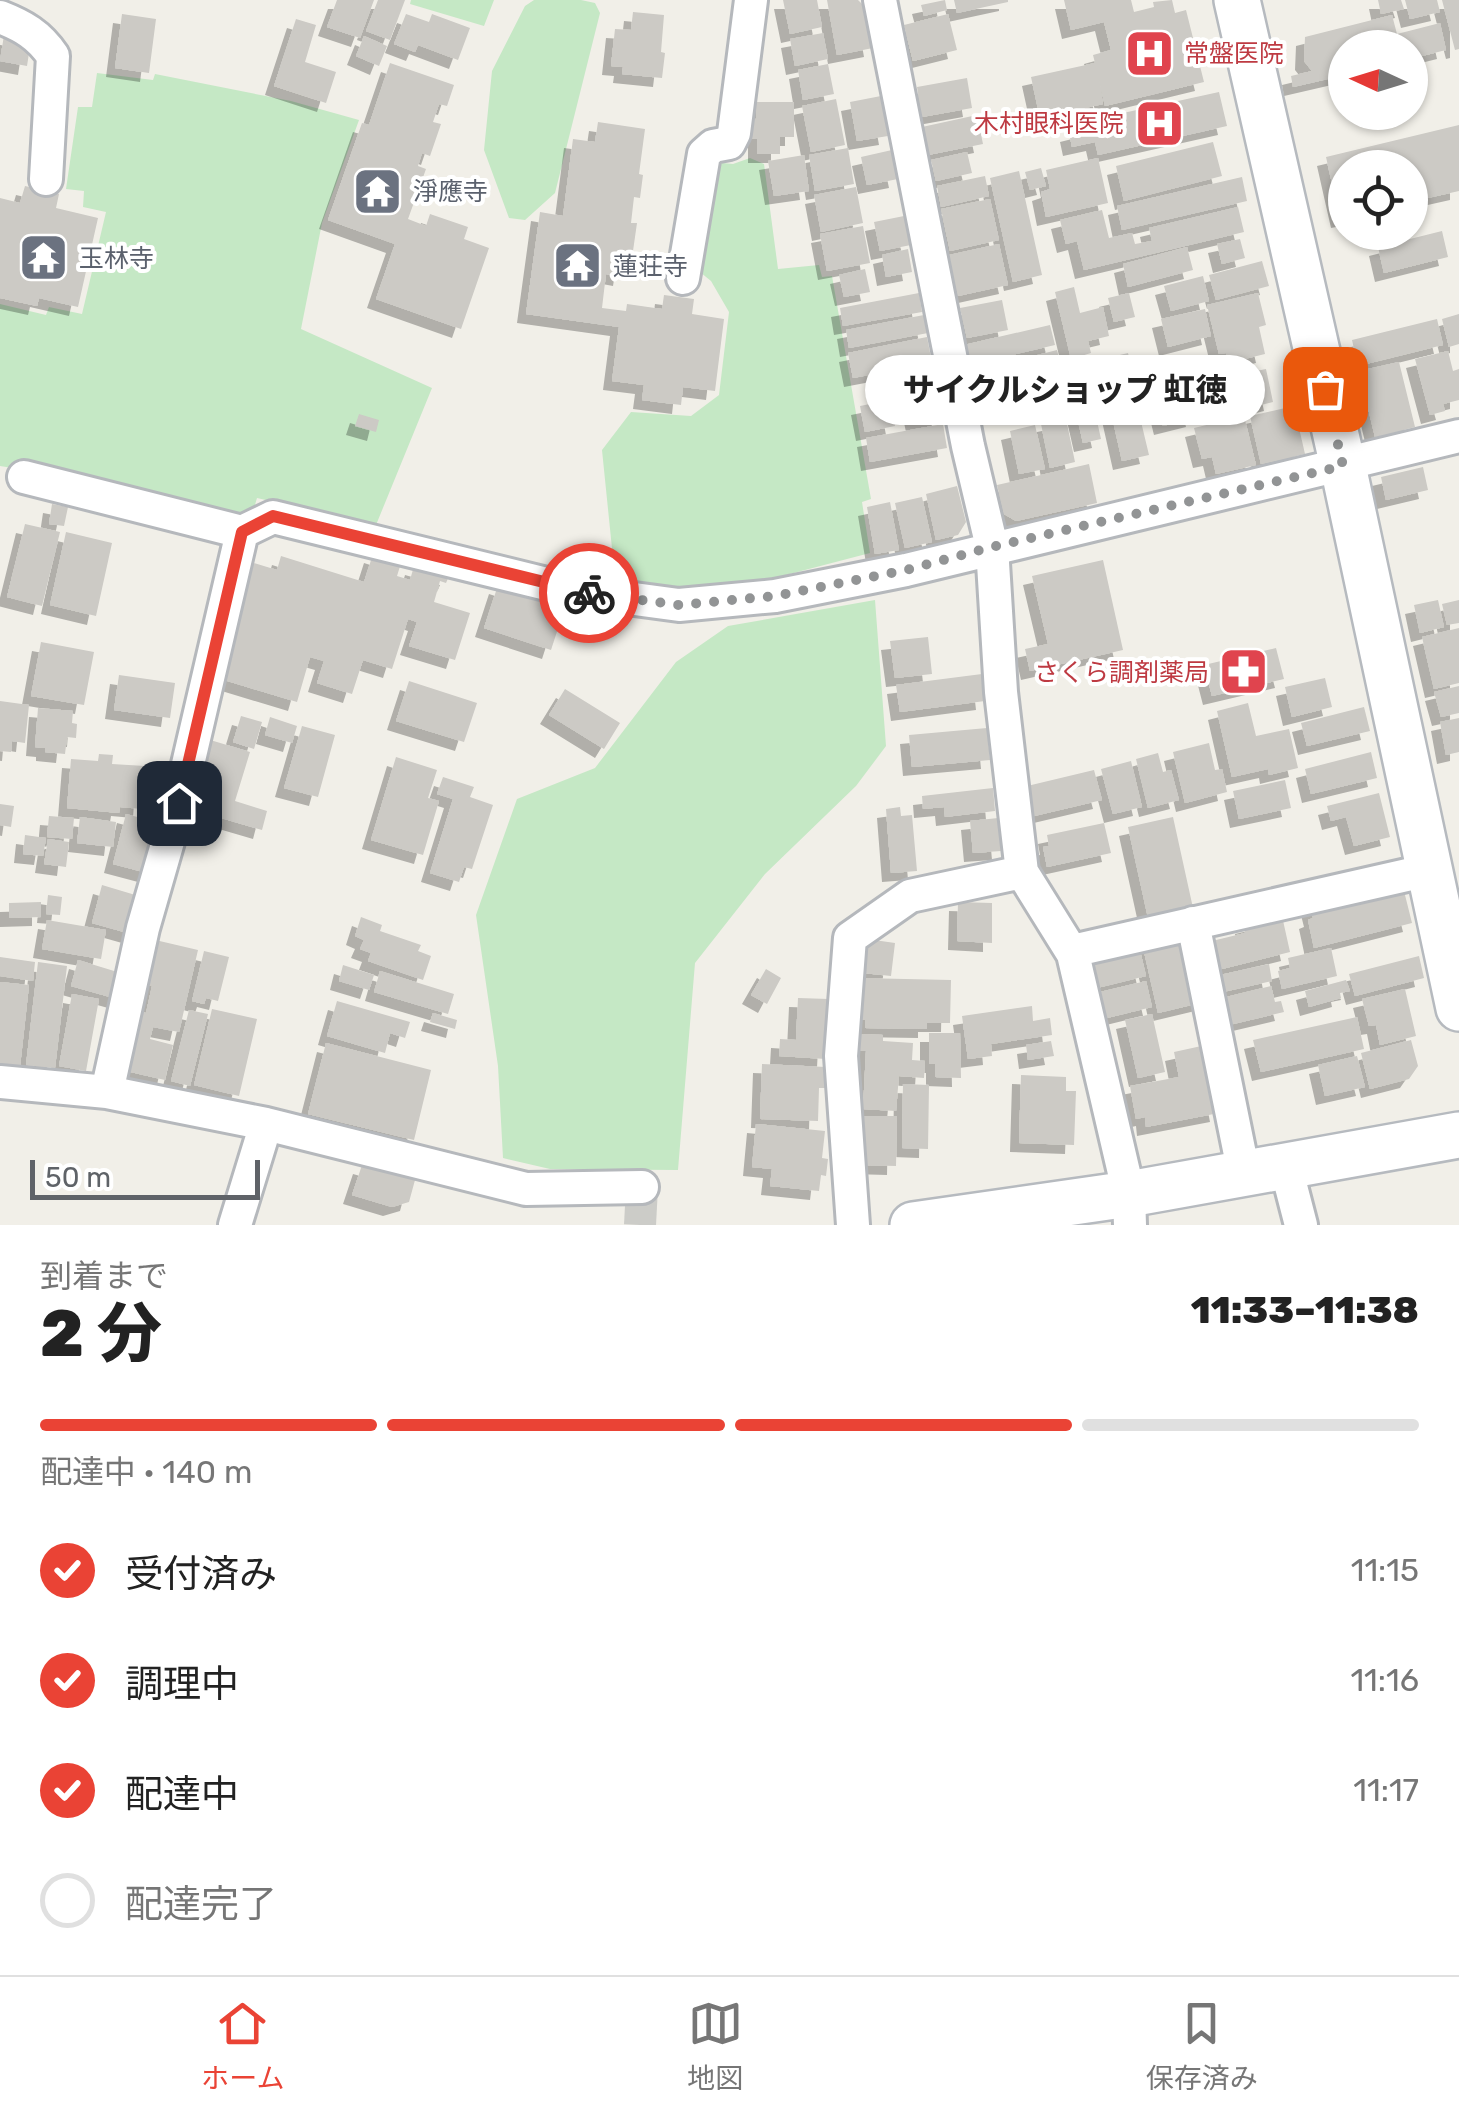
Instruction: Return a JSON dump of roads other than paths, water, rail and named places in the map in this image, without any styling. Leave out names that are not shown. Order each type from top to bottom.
[{"type":"street","points":[[683,278],[704,154],[714,146],[728,144],[734,133],[750,0]]},
{"type":"street","points":[[880,0],[968,446],[992,547],[1001,692],[1022,872],[1072,952],[1129,1210]]},
{"type":"street","points":[[1237,0],[1343,466],[1459,1008]]},
{"type":"street","points":[[0,16],[24,26],[43,41],[52,56],[46,178]]},
{"type":"street","points":[[24,477],[242,532],[273,516],[575,591],[679,605],[775,596],[906,570],[1459,436]]},
{"type":"street","points":[[107,1092],[143,928],[179,803],[242,532]]},
{"type":"street","points":[[1072,952],[1430,870]]},
{"type":"street","points":[[853,1225],[840,1056],[850,938],[910,896],[1022,872]]},
{"type":"street","points":[[1194,923],[1265,1171],[1300,1225]]},
{"type":"street","points":[[0,1082],[107,1092],[266,1124],[526,1189],[642,1187]]},
{"type":"street","points":[[234,1225],[266,1124]]},
{"type":"street","points":[[913,1225],[1129,1210],[1265,1171],[1459,1135]]},
{"type":"tunnel","points":[[640,1225],[642,1187]]},
{"type":"place","name":"常盤医院","points":[[1149,53]]},
{"type":"place","name":"木村眼科医院","points":[[1159,123]]},
{"type":"place","name":"淨應寺","points":[[378,191]]},
{"type":"place","name":"玉林寺","points":[[44,258]]},
{"type":"place","name":"蓮荘寺","points":[[578,266]]},
{"type":"place","name":"サイクルショップ 虹徳","points":[[1325,389]]},
{"type":"place","name":"さくら調剤薬局","points":[[1244,672]]}]
